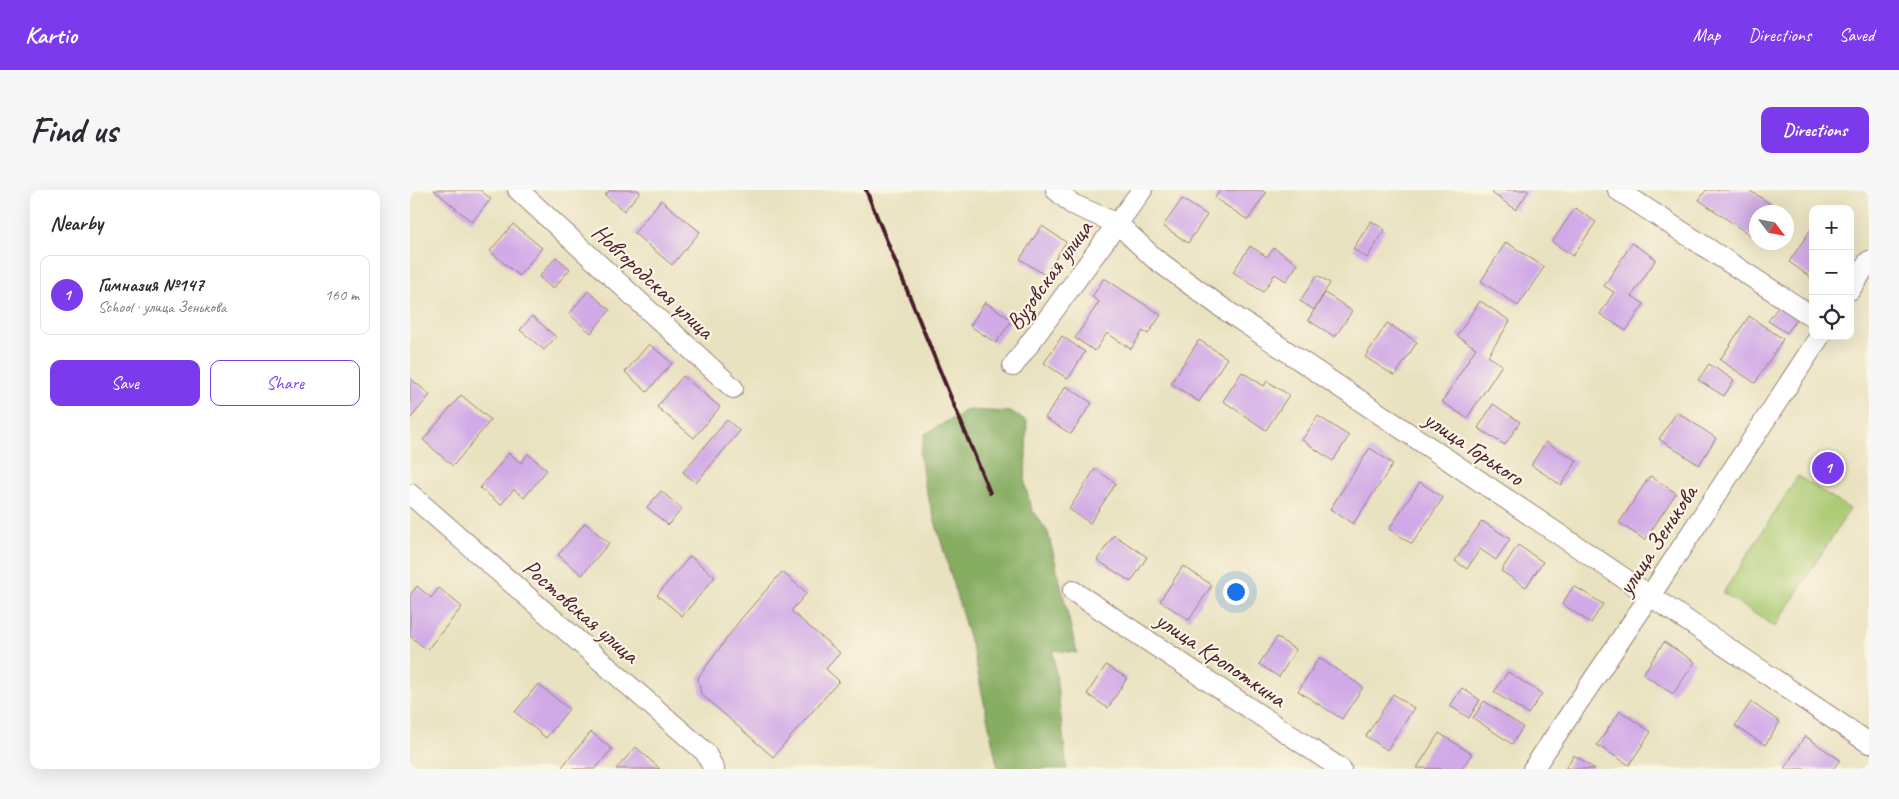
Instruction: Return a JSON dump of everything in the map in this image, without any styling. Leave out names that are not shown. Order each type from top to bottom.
[{"type":"street","name":"Новгородская улица","points":[[518,190],[733,388]]},
{"type":"street","name":"улица Горького","points":[[1056,190],[1072,204],[1118,224],[1154,258],[1221,307],[1869,743]]},
{"type":"street","name":"Вузовская улица","points":[[1014,366],[1142,190]]},
{"type":"street","points":[[1618,190],[1809,315]]},
{"type":"street","points":[[1854,284],[1869,261]]},
{"type":"street","name":"улица Зенькова","points":[[1533,769],[1650,596],[1817,340]]},
{"type":"street","name":"Ростовская улица","points":[[410,494],[706,752],[714,769]]},
{"type":"street","name":"улица Кропоткина","points":[[1073,591],[1341,769]]},
{"type":"green space","points":[[967,410],[1012,412],[1027,421],[1025,485],[1032,510],[1048,532],[1077,653],[1053,650],[1067,769],[998,769],[974,655],[924,483],[920,453],[925,434]]},
{"type":"green space","points":[[1798,476],[1850,509],[1775,627],[1723,593]]},
{"type":"building","points":[[434,190],[480,190],[491,199],[472,222]]},
{"type":"building","points":[[610,190],[638,190],[640,192],[624,211],[605,195]]},
{"type":"building","points":[[1220,190],[1261,190],[1266,193],[1248,220],[1215,198]]},
{"type":"building","points":[[1494,190],[1529,190],[1516,210],[1492,193]]},
{"type":"building","points":[[1706,190],[1749,190],[1772,205],[1749,205],[1749,235],[1699,200]]},
{"type":"building","points":[[1182,199],[1207,215],[1188,243],[1163,226]]},
{"type":"building","points":[[661,200],[700,232],[672,265],[634,233]]},
{"type":"building","points":[[1575,208],[1596,222],[1573,256],[1552,242]]},
{"type":"building","points":[[1371,221],[1385,230],[1367,258],[1353,249]]},
{"type":"building","points":[[513,224],[542,248],[519,276],[490,251]]},
{"type":"building","points":[[1042,226],[1066,242],[1045,275],[1020,259]]},
{"type":"building","points":[[1809,232],[1809,276],[1789,262]]},
{"type":"building","points":[[1506,242],[1544,267],[1518,306],[1481,281]]},
{"type":"building","points":[[1632,243],[1656,259],[1632,296],[1644,304],[1626,331],[1600,314],[1614,292],[1604,286]]},
{"type":"building","points":[[1250,246],[1267,257],[1274,248],[1298,264],[1286,281],[1275,274],[1263,292],[1233,272]]},
{"type":"building","points":[[556,257],[570,269],[553,289],[539,277]]},
{"type":"building","points":[[1317,275],[1330,283],[1314,310],[1300,301]]},
{"type":"building","points":[[1104,278],[1161,315],[1148,334],[1143,331],[1131,349],[1107,333],[1095,351],[1075,338],[1099,302],[1092,297]]},
{"type":"building","points":[[588,291],[610,310],[591,333],[569,314]]},
{"type":"building","points":[[1325,293],[1352,311],[1335,337],[1308,320]]},
{"type":"building","points":[[1480,301],[1510,321],[1488,356],[1502,365],[1467,418],[1442,402],[1476,348],[1457,336]]},
{"type":"building","points":[[985,302],[1012,320],[996,343],[970,326]]},
{"type":"building","points":[[1779,306],[1798,318],[1787,333],[1768,321]]},
{"type":"building","points":[[532,316],[556,337],[544,350],[520,330]]},
{"type":"building","points":[[1749,316],[1783,339],[1755,383],[1720,360]]},
{"type":"building","points":[[1387,323],[1417,342],[1395,376],[1365,357]]},
{"type":"building","points":[[1062,336],[1085,352],[1068,379],[1044,363]]},
{"type":"building","points":[[1199,340],[1227,358],[1199,402],[1171,383]]},
{"type":"building","points":[[649,344],[672,363],[647,392],[625,372]]},
{"type":"building","points":[[1709,364],[1734,380],[1724,396],[1698,380]]},
{"type":"building","points":[[1242,372],[1264,386],[1267,381],[1289,395],[1266,430],[1223,401]]},
{"type":"building","points":[[683,376],[720,407],[694,438],[657,407]]},
{"type":"building","points":[[410,378],[430,395],[410,419]]},
{"type":"building","points":[[1066,386],[1092,403],[1071,434],[1045,418]]},
{"type":"building","points":[[461,395],[491,420],[453,466],[423,440]]},
{"type":"building","points":[[1493,404],[1520,422],[1505,445],[1478,428]]},
{"type":"building","points":[[1677,412],[1716,438],[1699,465],[1659,439]]},
{"type":"building","points":[[1318,416],[1349,436],[1333,461],[1302,440]]},
{"type":"building","points":[[727,420],[740,431],[696,483],[683,472]]},
{"type":"building","points":[[1546,442],[1577,461],[1561,485],[1531,465]]},
{"type":"building","points":[[1370,448],[1393,464],[1353,524],[1330,509]]},
{"type":"building","points":[[509,453],[521,463],[528,454],[547,470],[524,498],[514,489],[501,505],[480,488]]},
{"type":"building","points":[[1095,469],[1116,483],[1090,523],[1069,509]]},
{"type":"building","points":[[1650,476],[1676,493],[1645,540],[1619,523]]},
{"type":"building","points":[[1420,482],[1443,498],[1412,544],[1389,529]]},
{"type":"building","points":[[661,491],[682,509],[668,525],[647,507]]},
{"type":"building","points":[[1482,521],[1510,539],[1496,560],[1480,549],[1467,569],[1455,561]]},
{"type":"building","points":[[585,523],[609,543],[582,575],[558,555]]},
{"type":"building","points":[[1114,535],[1147,557],[1131,582],[1097,560]]},
{"type":"building","points":[[1518,545],[1543,562],[1526,587],[1501,571]]},
{"type":"building","points":[[690,556],[715,577],[682,616],[657,595]]},
{"type":"building","points":[[1183,566],[1212,585],[1189,620],[1160,601]]},
{"type":"building","points":[[782,572],[807,593],[791,611],[840,653],[826,669],[839,681],[773,757],[701,694],[698,678],[740,620]]},
{"type":"building","points":[[417,586],[431,598],[439,588],[462,607],[427,650],[410,636],[410,595]]},
{"type":"building","points":[[1574,586],[1603,604],[1591,623],[1562,604]]},
{"type":"building","points":[[1277,637],[1296,650],[1279,677],[1259,664]]},
{"type":"building","points":[[1664,642],[1695,662],[1673,694],[1643,674]]},
{"type":"building","points":[[1319,658],[1363,687],[1342,719],[1298,691]]},
{"type":"building","points":[[1106,665],[1127,678],[1108,708],[1087,694]]},
{"type":"building","points":[[1508,672],[1542,694],[1528,714],[1494,692]]},
{"type":"building","points":[[538,684],[569,709],[546,738],[515,712]]},
{"type":"building","points":[[1462,688],[1480,700],[1469,718],[1450,706]]},
{"type":"building","points":[[1393,694],[1414,708],[1387,750],[1366,736]]},
{"type":"building","points":[[1484,701],[1523,727],[1512,744],[1473,718]]},
{"type":"building","points":[[1751,702],[1780,722],[1765,745],[1735,726]]},
{"type":"building","points":[[1620,711],[1651,732],[1629,765],[1597,745]]},
{"type":"building","points":[[591,732],[612,749],[595,769],[564,769],[562,767]]},
{"type":"building","points":[[1439,733],[1472,754],[1462,769],[1417,768]]},
{"type":"building","points":[[1805,736],[1840,760],[1833,769],[1784,769]]},
{"type":"building","points":[[636,747],[660,769],[616,769]]},
{"type":"building","points":[[1574,755],[1595,769],[1565,769]]},
{"type":"railway","points":[[866,190],[990,493]]},
{"type":"place","name":"Гимназия №147","points":[[1828,468]]}]
